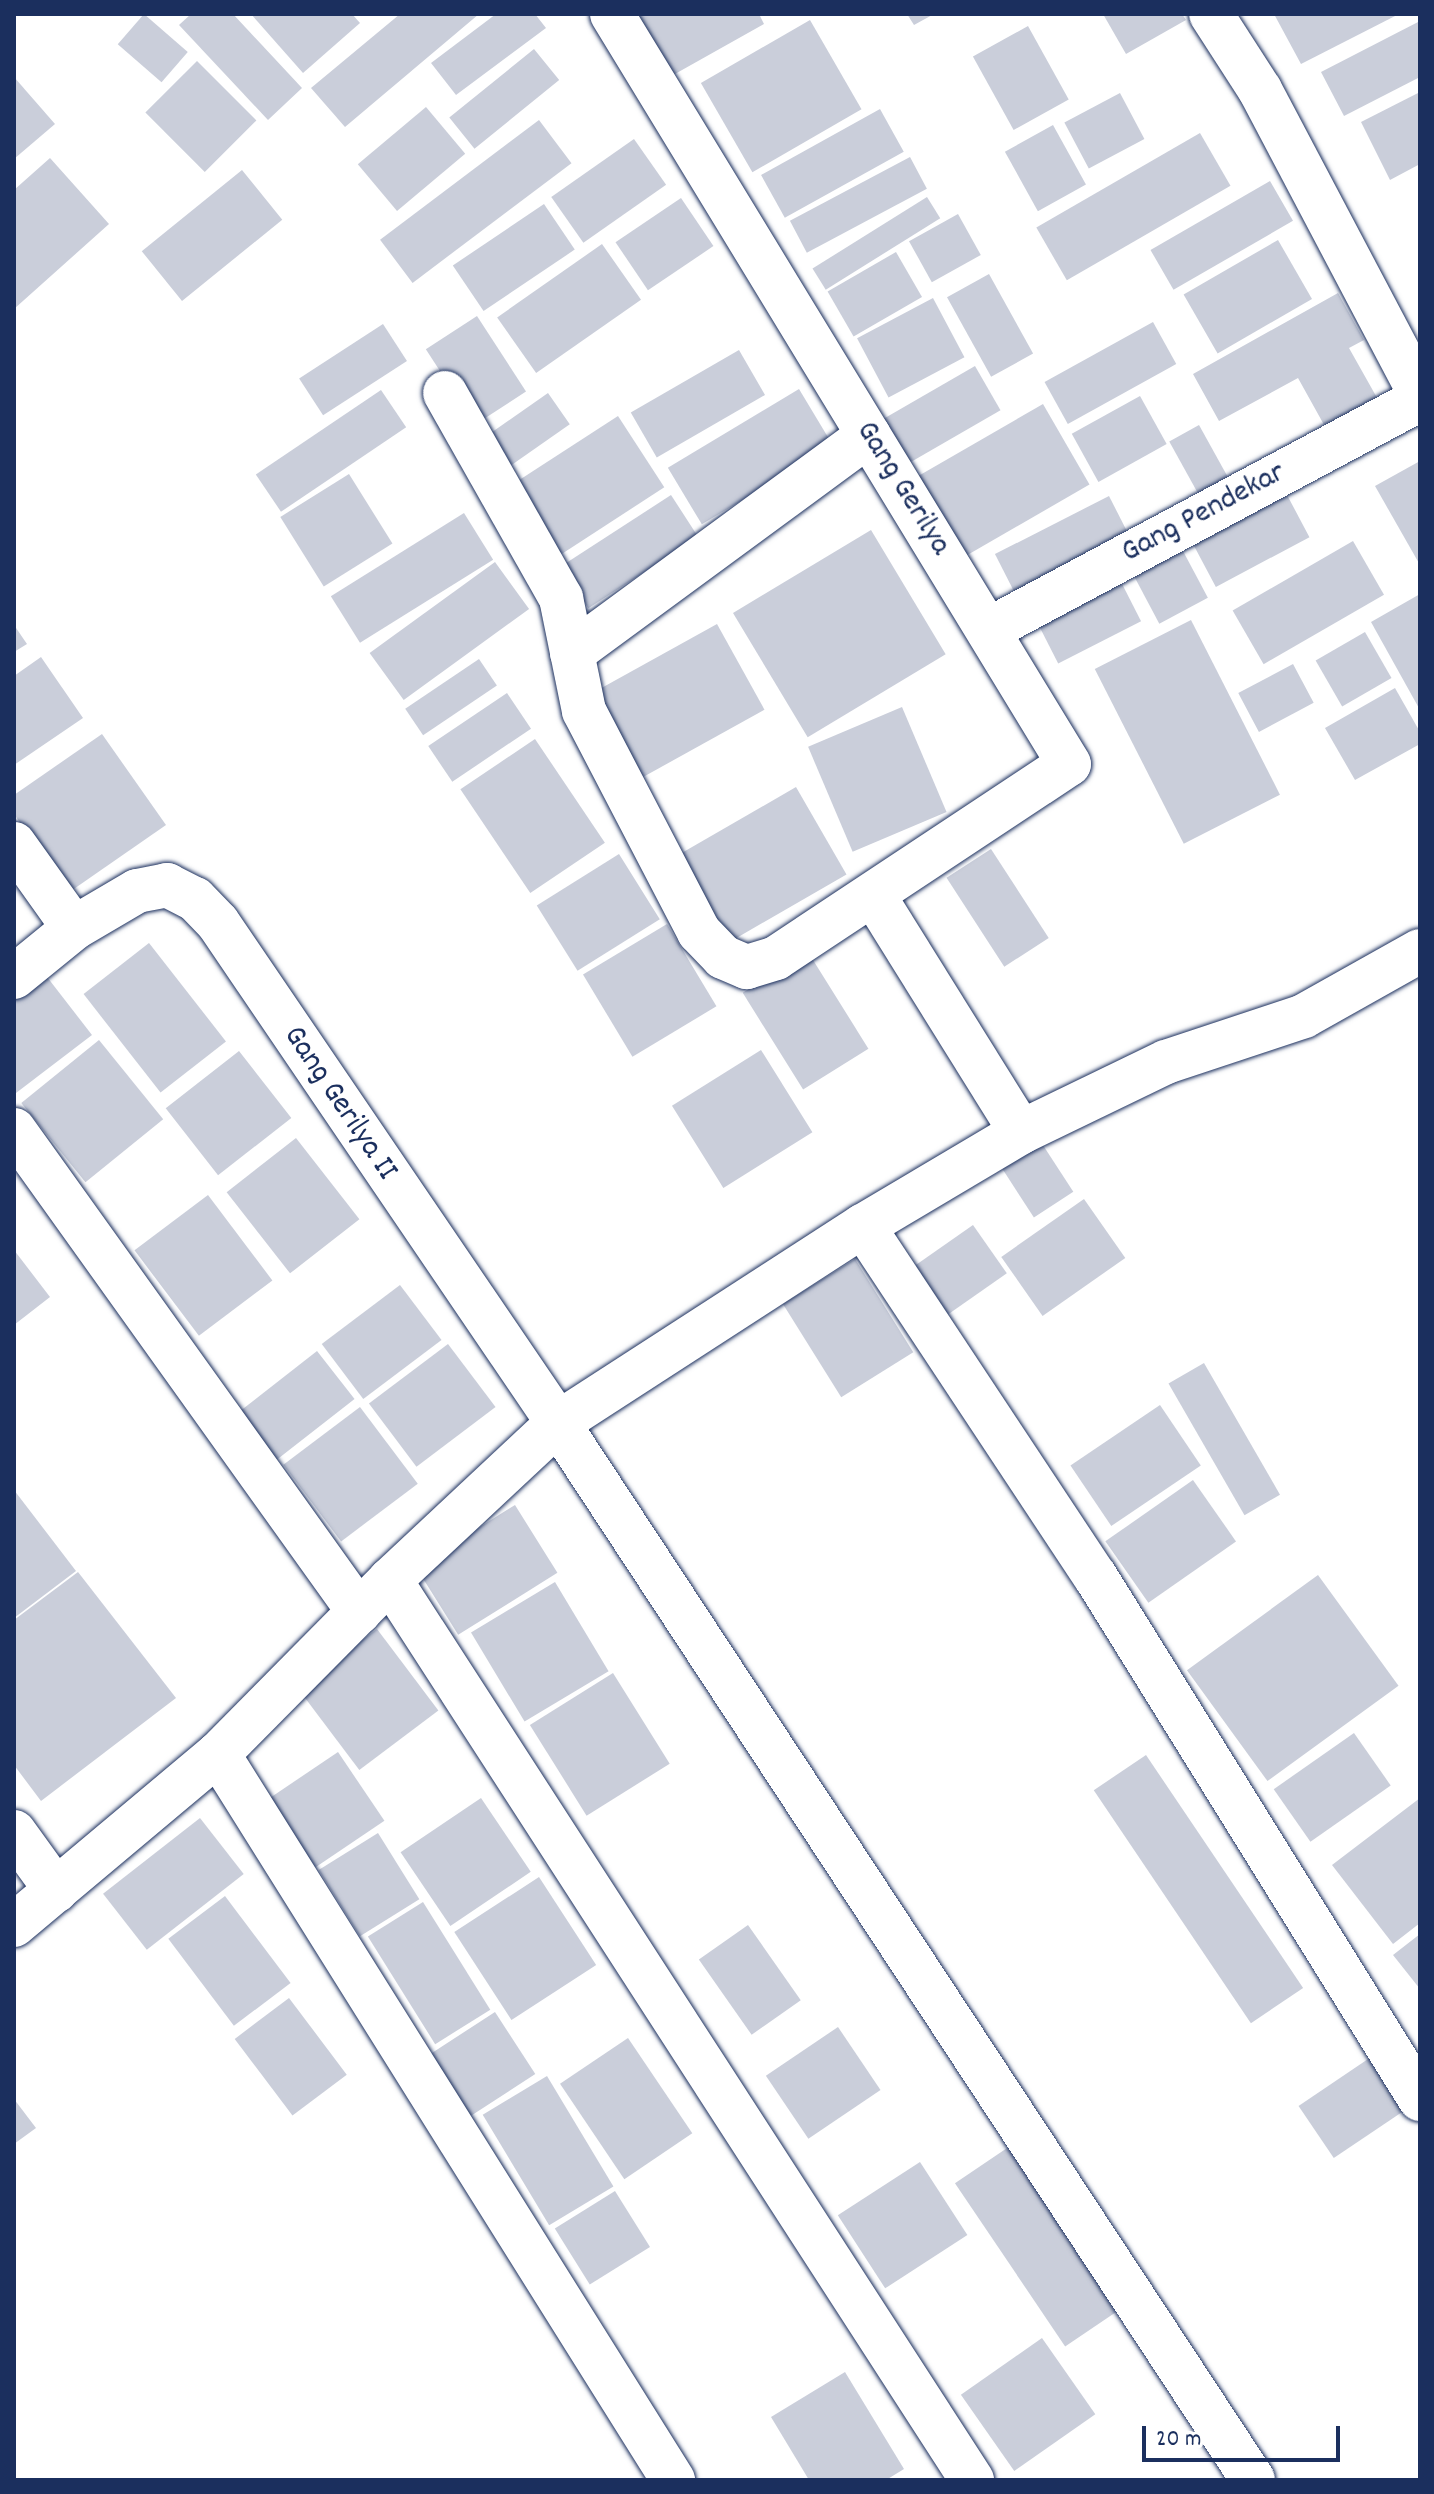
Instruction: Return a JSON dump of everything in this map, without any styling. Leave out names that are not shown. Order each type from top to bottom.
[{"type":"street","name":"Gang Gerilya","points":[[612,14],[1069,764],[874,896]]},
{"type":"street","name":"Gang Pendekar","points":[[988,630],[1420,396],[1260,90],[1211,14]]},
{"type":"street","points":[[445,393],[561,598],[584,711],[699,932],[723,957],[747,967],[776,958],[874,896],[1021,1132]]},
{"type":"street","points":[[572,653],[869,435]]},
{"type":"street","points":[[14,844],[74,928]]},
{"type":"street","name":"Gang Gerilya II","points":[[14,977],[74,928],[137,891],[167,885],[195,899],[218,923],[558,1423],[1253,2480]]},
{"type":"street","points":[[14,1925],[218,1754],[390,1580],[558,1423],[863,1226],[1021,1132],[1166,1062],[1304,1016],[1420,951]]},
{"type":"street","points":[[14,1130],[359,1612]]},
{"type":"street","points":[[863,1226],[1095,1576],[1420,2099]]},
{"type":"street","points":[[390,1580],[972,2480]]},
{"type":"street","points":[[218,1754],[673,2480]]},
{"type":"street","points":[[14,1832],[56,1890]]},
{"type":"building","points":[[144,14],[188,52],[162,82],[118,44]]},
{"type":"building","points":[[191,14],[233,14],[302,88],[268,120],[179,25]]},
{"type":"building","points":[[251,14],[352,14],[360,23],[303,73]]},
{"type":"building","points":[[400,14],[479,14],[345,127],[311,88]]},
{"type":"building","points":[[496,14],[535,14],[546,28],[456,95],[431,63]]},
{"type":"building","points":[[640,14],[759,14],[764,24],[666,79],[632,18]]},
{"type":"building","points":[[907,14],[934,14],[914,25]]},
{"type":"building","points":[[1103,14],[1182,14],[1186,20],[1126,54]]},
{"type":"building","points":[[1274,14],[1399,14],[1301,64]]},
{"type":"building","points":[[810,20],[862,109],[752,172],[701,83]]},
{"type":"building","points":[[1420,21],[1420,77],[1344,116],[1321,72]]},
{"type":"building","points":[[1028,26],[1069,99],[1014,130],[973,57]]},
{"type":"building","points":[[534,49],[559,80],[474,149],[449,118]]},
{"type":"building","points":[[197,61],[256,120],[205,172],[145,113]]},
{"type":"building","points":[[14,77],[55,124],[14,159]]},
{"type":"building","points":[[1420,92],[1420,164],[1390,180],[1361,122]]},
{"type":"building","points":[[1120,93],[1144,139],[1089,168],[1064,123]]},
{"type":"building","points":[[426,107],[465,154],[397,211],[358,164]]},
{"type":"building","points":[[880,109],[904,152],[785,218],[761,175]]},
{"type":"building","points":[[539,120],[571,163],[413,283],[380,240]]},
{"type":"building","points":[[1053,125],[1086,184],[1038,211],[1005,152]]},
{"type":"building","points":[[1200,133],[1230,186],[1067,280],[1036,228]]},
{"type":"building","points":[[634,139],[666,185],[583,243],[551,197]]},
{"type":"building","points":[[910,157],[927,189],[807,253],[790,221]]},
{"type":"building","points":[[50,158],[109,224],[14,309],[14,190]]},
{"type":"building","points":[[242,170],[282,220],[182,301],[142,251]]},
{"type":"building","points":[[1270,181],[1293,221],[1173,290],[1150,250]]},
{"type":"building","points":[[927,197],[940,218],[826,290],[813,269]]},
{"type":"building","points":[[681,198],[713,246],[648,290],[616,242]]},
{"type":"building","points":[[544,204],[575,250],[484,311],[453,266]]},
{"type":"building","points":[[958,214],[981,255],[932,282],[909,241]]},
{"type":"building","points":[[1278,240],[1312,299],[1218,353],[1184,294]]},
{"type":"building","points":[[602,244],[641,300],[536,373],[497,317]]},
{"type":"building","points":[[896,252],[922,297],[854,337],[828,292]]},
{"type":"building","points":[[989,274],[1033,354],[991,377],[947,297]]},
{"type":"building","points":[[1338,293],[1364,340],[1349,348],[1385,412],[1333,441],[1298,378],[1219,421],[1193,374]]},
{"type":"building","points":[[933,298],[964,357],[889,398],[857,338]]},
{"type":"building","points":[[477,316],[526,391],[475,425],[426,349]]},
{"type":"building","points":[[1153,322],[1176,364],[1068,424],[1045,382]]},
{"type":"building","points":[[383,324],[407,361],[323,415],[299,378]]},
{"type":"building","points":[[739,350],[765,395],[657,458],[631,412]]},
{"type":"building","points":[[975,366],[1000,410],[909,463],[883,419]]},
{"type":"building","points":[[799,389],[833,446],[702,524],[668,468]]},
{"type":"building","points":[[381,390],[406,427],[281,512],[256,474]]},
{"type":"building","points":[[548,393],[570,424],[503,471],[481,440]]},
{"type":"building","points":[[1140,396],[1167,444],[1098,482],[1072,434]]},
{"type":"building","points":[[1043,404],[1090,485],[960,560],[913,479]]},
{"type":"building","points":[[618,416],[664,487],[559,556],[512,485]]},
{"type":"building","points":[[1199,425],[1228,477],[1198,494],[1169,441]]},
{"type":"building","points":[[1420,461],[1420,565],[1375,486]]},
{"type":"building","points":[[349,474],[392,544],[324,586],[280,517]]},
{"type":"building","points":[[1278,478],[1309,537],[1216,587],[1184,528]]},
{"type":"building","points":[[671,495],[698,537],[588,608],[561,566]]},
{"type":"building","points":[[1109,496],[1130,537],[1016,595],[995,554]]},
{"type":"building","points":[[464,513],[493,560],[360,643],[331,596]]},
{"type":"building","points":[[871,530],[946,654],[808,737],[733,613]]},
{"type":"building","points":[[1175,536],[1208,598],[1159,624],[1126,562]]},
{"type":"building","points":[[1353,541],[1384,595],[1264,664],[1233,610]]},
{"type":"building","points":[[495,562],[529,609],[404,700],[370,653]]},
{"type":"building","points":[[1117,574],[1141,621],[1058,663],[1034,616]]},
{"type":"building","points":[[1420,594],[1420,710],[1371,622]]},
{"type":"building","points":[[1191,620],[1280,795],[1184,844],[1095,669]]},
{"type":"building","points":[[717,624],[765,710],[638,780],[590,694]]},
{"type":"building","points":[[14,625],[27,644],[14,652]]},
{"type":"building","points":[[1365,632],[1392,678],[1342,706],[1316,660]]},
{"type":"building","points":[[41,657],[83,718],[14,765],[14,676]]},
{"type":"building","points":[[479,659],[497,686],[423,735],[405,709]]},
{"type":"building","points":[[1293,664],[1314,703],[1259,732],[1238,693]]},
{"type":"building","points":[[1395,688],[1420,732],[1420,744],[1355,780],[1325,728]]},
{"type":"building","points":[[507,693],[531,729],[452,782],[428,746]]},
{"type":"building","points":[[902,707],[947,812],[853,852],[808,747]]},
{"type":"building","points":[[102,734],[166,825],[68,893],[14,814],[14,795]]},
{"type":"building","points":[[535,739],[605,843],[530,893],[460,789]]},
{"type":"building","points":[[796,787],[847,874],[726,944],[676,856]]},
{"type":"building","points":[[991,849],[1049,938],[1004,967],[947,878]]},
{"type":"building","points":[[619,854],[660,919],[578,971],[537,905]]},
{"type":"building","points":[[667,924],[716,1006],[632,1057],[583,974]]},
{"type":"building","points":[[149,943],[226,1042],[161,1093],[84,994]]},
{"type":"building","points":[[808,952],[868,1049],[803,1089],[743,993]]},
{"type":"building","points":[[44,973],[92,1035],[16,1093],[14,996]]},
{"type":"building","points":[[99,1040],[163,1119],[85,1182],[21,1103]]},
{"type":"building","points":[[761,1050],[812,1132],[723,1188],[672,1106]]},
{"type":"building","points":[[239,1051],[291,1118],[218,1175],[166,1108]]},
{"type":"building","points":[[296,1138],[359,1219],[290,1273],[227,1192]]},
{"type":"building","points":[[1039,1139],[1073,1192],[1034,1217],[1000,1165]]},
{"type":"building","points":[[208,1195],[272,1280],[199,1336],[135,1250]]},
{"type":"building","points":[[1084,1199],[1125,1258],[1043,1316],[1001,1257]]},
{"type":"building","points":[[973,1225],[1007,1273],[945,1316],[912,1268]]},
{"type":"building","points":[[14,1250],[50,1297],[14,1325]]},
{"type":"building","points":[[855,1259],[913,1352],[841,1397],[783,1304]]},
{"type":"building","points":[[400,1285],[442,1340],[363,1399],[322,1344]]},
{"type":"building","points":[[448,1344],[496,1407],[416,1467],[369,1404]]},
{"type":"building","points":[[317,1351],[355,1399],[274,1462],[237,1414]]},
{"type":"building","points":[[1204,1363],[1280,1495],[1244,1515],[1168,1384]]},
{"type":"building","points":[[1160,1405],[1201,1466],[1111,1526],[1070,1465]]},
{"type":"building","points":[[360,1407],[418,1484],[341,1541],[283,1465]]},
{"type":"building","points":[[1193,1480],[1236,1541],[1148,1603],[1105,1541]]},
{"type":"building","points":[[14,1490],[76,1571],[14,1618]]},
{"type":"building","points":[[515,1505],[557,1573],[458,1635],[416,1567]]},
{"type":"building","points":[[78,1572],[176,1698],[41,1801],[14,1765],[14,1620]]},
{"type":"building","points":[[1318,1575],[1399,1686],[1267,1781],[1187,1670]]},
{"type":"building","points":[[555,1582],[609,1671],[525,1722],[471,1632]]},
{"type":"building","points":[[377,1629],[438,1710],[359,1770],[298,1689]]},
{"type":"building","points":[[613,1673],[670,1764],[587,1816],[530,1725]]},
{"type":"building","points":[[1354,1733],[1391,1785],[1310,1842],[1274,1789]]},
{"type":"building","points":[[338,1752],[384,1821],[311,1870],[265,1801]]},
{"type":"building","points":[[1146,1755],[1303,1988],[1251,2023],[1094,1790]]},
{"type":"building","points":[[481,1798],[531,1872],[450,1926],[401,1852]]},
{"type":"building","points":[[1420,1798],[1420,1923],[1393,1944],[1332,1865]]},
{"type":"building","points":[[200,1818],[244,1874],[147,1950],[103,1894]]},
{"type":"building","points":[[378,1833],[419,1899],[360,1936],[319,1870]]},
{"type":"building","points":[[539,1877],[596,1965],[511,2020],[454,1932]]},
{"type":"building","points":[[225,1896],[291,1983],[234,2026],[168,1939]]},
{"type":"building","points":[[423,1902],[490,2010],[435,2044],[368,1936]]},
{"type":"building","points":[[748,1925],[801,2000],[752,2035],[699,1959]]},
{"type":"building","points":[[1420,1934],[1420,1989],[1393,1955]]},
{"type":"building","points":[[289,1998],[347,2075],[292,2116],[235,2039]]},
{"type":"building","points":[[495,2012],[535,2074],[470,2117],[430,2054]]},
{"type":"building","points":[[838,2027],[880,2090],[808,2139],[766,2076]]},
{"type":"building","points":[[628,2038],[692,2133],[624,2179],[560,2084]]},
{"type":"building","points":[[1374,2055],[1409,2107],[1334,2158],[1299,2106]]},
{"type":"building","points":[[547,2076],[613,2187],[549,2225],[483,2115]]},
{"type":"building","points":[[14,2099],[36,2128],[14,2144]]},
{"type":"building","points":[[1013,2144],[1123,2307],[1065,2346],[955,2183]]},
{"type":"building","points":[[920,2162],[967,2235],[885,2288],[838,2215]]},
{"type":"building","points":[[615,2191],[650,2247],[590,2285],[555,2229]]},
{"type":"building","points":[[1042,2338],[1095,2414],[1014,2471],[961,2395]]},
{"type":"building","points":[[845,2372],[904,2469],[886,2480],[809,2480],[771,2417]]}]
